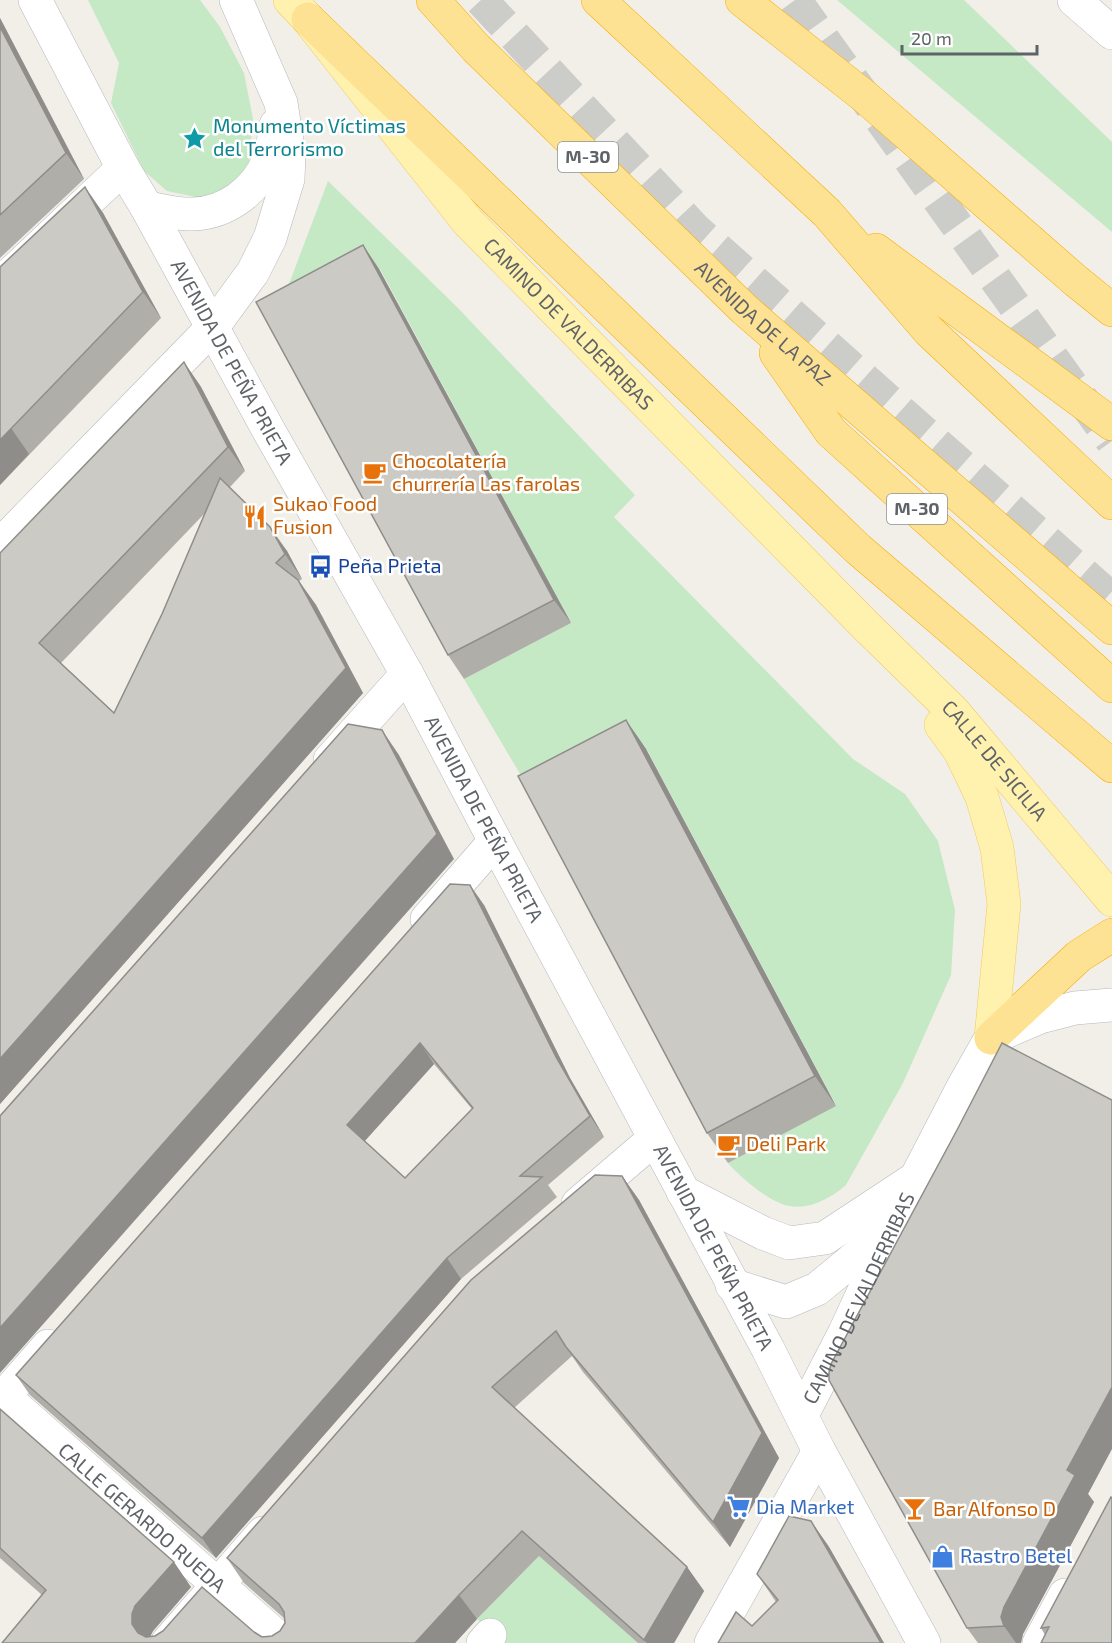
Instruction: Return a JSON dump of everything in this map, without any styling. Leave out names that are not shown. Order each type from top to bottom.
[{"type":"highway","name":"AVENIDA DE LA PAZ","points":[[433,0],[476,48],[745,310],[1112,628]]},
{"type":"highway","points":[[598,0],[826,213],[929,331],[1112,503]]},
{"type":"highway","points":[[742,0],[864,96],[1112,310]]},
{"type":"highway","points":[[299,10],[858,549],[1112,766]]},
{"type":"highway","points":[[826,213],[1112,424]]},
{"type":"highway","name":"M-30","points":[[745,310],[831,432],[1112,686]]},
{"type":"highway","points":[[991,1038],[1079,956],[1112,935]]},
{"type":"main road","name":"CAMINO DE VALDERRIBAS","points":[[299,10],[468,222],[868,628]]},
{"type":"main road","name":"CALLE DE SICILIA","points":[[868,628],[954,712],[1112,900]]},
{"type":"main road","points":[[868,628],[960,751],[982,797],[991,824],[997,848],[1004,903],[991,1038]]},
{"type":"street","name":"AVENIDA DE PEÑA PRIETA","points":[[35,0],[123,168],[407,674],[768,1349],[819,1451],[924,1643]]},
{"type":"street","points":[[0,545],[213,328],[253,272],[270,238],[288,179],[289,154],[281,103],[236,0]]},
{"type":"street","points":[[1074,0],[1112,33]]},
{"type":"street","points":[[147,208],[191,215],[209,213],[232,204],[254,184],[269,160],[281,103]]},
{"type":"street","points":[[0,284],[123,168]]},
{"type":"street","points":[[308,785],[407,674]]},
{"type":"street","points":[[407,941],[495,841]]},
{"type":"street","points":[[991,1038],[1040,1017],[1075,1008],[1112,1005]]},
{"type":"street","name":"CAMINO DE VALDERRIBAS","points":[[802,1415],[845,1332],[916,1178],[991,1038]]},
{"type":"street","points":[[554,1224],[654,1139]]},
{"type":"street","name":"CAMINO DE VALDERRIBAS","points":[[683,1192],[763,1233],[789,1243],[825,1238],[916,1178]]},
{"type":"street","name":"CAMINO DE VALDERRIBAS","points":[[732,1285],[786,1302],[817,1289],[868,1247],[916,1178]]},
{"type":"street","points":[[1,1397],[67,1325]]},
{"type":"street","name":"CALLE GERARDO RUEDA","points":[[1,1397],[284,1643]]},
{"type":"street","points":[[711,1643],[819,1451]]},
{"type":"street","points":[[167,1643],[280,1513]]},
{"type":"street","points":[[1039,1643],[1078,1570]]},
{"type":"green space","points":[[88,0],[200,0],[220,27],[244,73],[253,119],[249,162],[235,185],[205,199],[167,191],[144,171],[111,103],[119,63]]},
{"type":"green space","points":[[837,0],[964,0],[1112,142],[1112,232]]},
{"type":"green space","points":[[328,181],[458,308],[635,495],[614,517],[853,759],[905,794],[938,841],[955,910],[951,975],[903,1083],[846,1185],[827,1198],[805,1206],[781,1204],[756,1189],[728,1163],[836,1105],[647,750],[539,806],[464,679],[571,623],[380,269],[273,326]]},
{"type":"green space","points":[[539,1556],[638,1643],[505,1643],[477,1619]]},
{"type":"building","points":[[0,27],[66,153],[0,215]]},
{"type":"building","points":[[85,187],[143,292],[0,440],[0,267]]},
{"type":"building","points":[[363,245],[554,600],[448,655],[256,302]]},
{"type":"building","points":[[184,362],[228,447],[39,643],[114,713],[162,614],[220,478],[270,527],[285,554],[276,563],[298,580],[346,668],[0,1059],[0,553]]},
{"type":"building","points":[[626,720],[815,1076],[707,1133],[518,776]]},
{"type":"building","points":[[348,724],[382,730],[437,834],[0,1328],[0,1116]]},
{"type":"building","points":[[450,884],[470,885],[556,1057],[590,1116],[520,1176],[542,1177],[447,1258],[202,1538],[16,1375]],"holes":[[[420,1043],[473,1108],[405,1178],[347,1125]]]},
{"type":"building","points":[[1002,1043],[1112,1100],[1112,1387],[1067,1470],[1075,1475],[1004,1607],[1001,1617],[1004,1626],[967,1628],[829,1380],[829,1372],[831,1364]]},
{"type":"building","points":[[595,1175],[622,1176],[762,1433],[713,1522],[566,1347],[556,1331],[492,1387],[687,1567],[644,1640],[522,1531],[415,1643],[2,1643],[46,1590],[0,1548],[0,1409],[174,1562],[135,1606],[132,1624],[138,1633],[146,1637],[155,1636],[163,1631],[202,1587],[254,1632],[262,1637],[272,1636],[280,1631],[285,1623],[284,1612],[279,1604],[227,1558],[471,1280]]},
{"type":"building","points":[[1111,1497],[1112,1643],[1041,1643],[1049,1627],[1041,1628]]},
{"type":"building","points":[[789,1516],[811,1521],[881,1643],[718,1643],[736,1612],[752,1626],[778,1600],[757,1574]]},
{"type":"tunnel","points":[[481,0],[695,229],[1112,599]]},
{"type":"tunnel","points":[[795,0],[1112,441]]},
{"type":"place","name":"Monumento Víctimas del Terrorismo","points":[[195,138]]},
{"type":"place","name":"Chocolatería churrería Las farolas","points":[[374,473]]},
{"type":"place","name":"Sukao Food Fusion","points":[[255,516]]},
{"type":"place","name":"Peña Prieta","points":[[320,566]]},
{"type":"place","name":"Deli Park","points":[[728,1144]]},
{"type":"place","name":"Dia Market","points":[[738,1507]]},
{"type":"place","name":"Bar Alfonso D","points":[[915,1509]]},
{"type":"place","name":"Rastro Betel","points":[[942,1556]]}]
